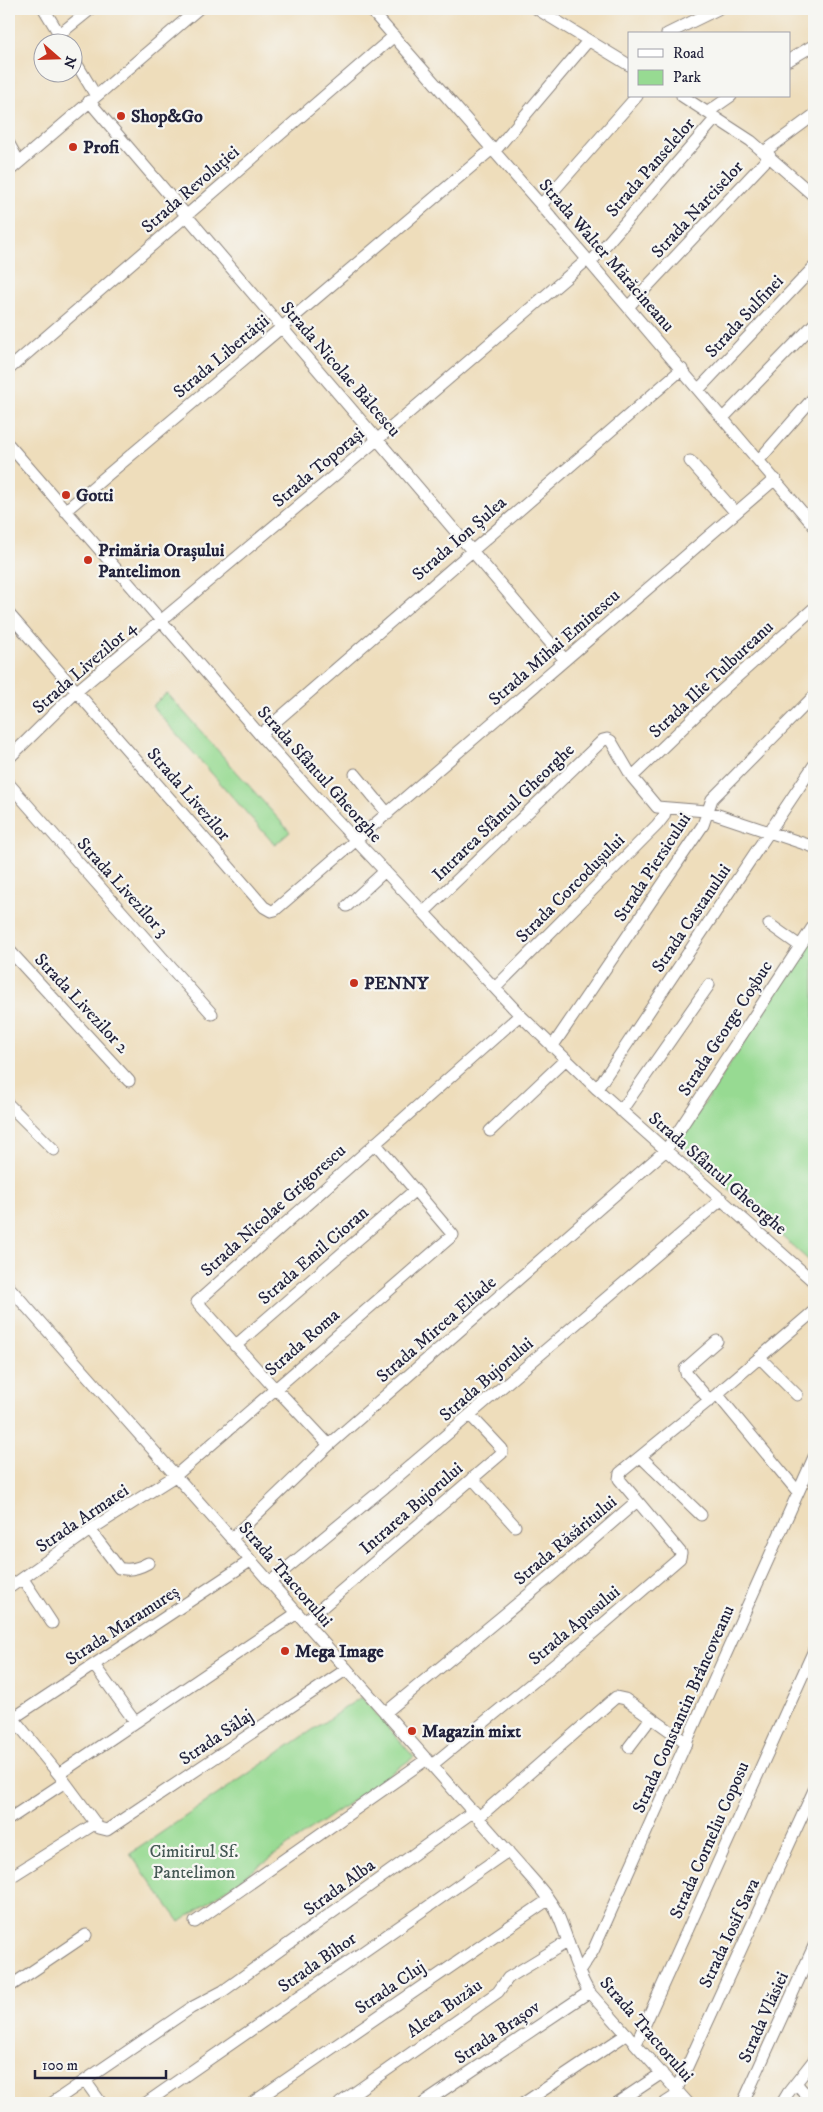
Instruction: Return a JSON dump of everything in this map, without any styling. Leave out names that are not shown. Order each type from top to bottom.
[{"type":"street","points":[[44,9],[58,32]]},
{"type":"street","points":[[68,32],[92,9]]},
{"type":"street","points":[[9,171],[198,9]]},
{"type":"street","name":"Strada Walter Mărăcineanu","points":[[370,9],[724,418],[814,526]]},
{"type":"street","points":[[671,32],[718,9]]},
{"type":"street","points":[[545,10],[588,41],[628,64]]},
{"type":"street","name":"Strada Revoluției","points":[[9,368],[394,36]]},
{"type":"street","name":"Strada Libertății","points":[[65,511],[493,150],[588,41]]},
{"type":"street","points":[[790,59],[814,45]]},
{"type":"street","points":[[618,58],[628,53]]},
{"type":"street","name":"Strada Nicolae Bălcescu","points":[[82,77],[92,98],[186,215],[565,660]]},
{"type":"street","points":[[541,205],[635,98]]},
{"type":"street","points":[[685,98],[767,154],[814,196]]},
{"type":"street","name":"Strada Panselelor","points":[[588,261],[712,115],[729,98]]},
{"type":"street","name":"Strada Narciselor","points":[[628,307],[767,154],[814,114]]},
{"type":"street","points":[[9,144],[18,162]]},
{"type":"street","name":"Strada Toporași","points":[[162,622],[588,261]]},
{"type":"street","name":"Strada Sulfinei","points":[[698,389],[814,266]]},
{"type":"street","points":[[724,418],[814,324]]},
{"type":"street","name":"Strada Ion Șulea","points":[[260,735],[682,370]]},
{"type":"street","points":[[759,460],[814,397]]},
{"type":"street","name":"Strada Sfântul Gheorghe","points":[[9,445],[260,735],[357,842],[520,1015],[565,1060],[621,1111],[814,1282]]},
{"type":"street","points":[[690,461],[736,513]]},
{"type":"street","name":"Strada Mihai Eminescu","points":[[357,842],[775,479]]},
{"type":"street","name":"Strada Ilie Tulbureanu","points":[[632,777],[719,693],[814,608]]},
{"type":"street","name":"Strada Livezilor","points":[[9,614],[267,910],[279,908],[357,842]]},
{"type":"street","name":"Strada Livezilor 4","points":[[9,758],[77,692],[162,622]]},
{"type":"street","name":"Strada Piersicului","points":[[552,1047],[703,826],[706,811],[712,800],[814,696]]},
{"type":"street","name":"Intrarea Sfântul Gheorghe","points":[[424,912],[603,740],[611,741],[632,777]]},
{"type":"street","name":"Strada Castanului","points":[[597,1089],[814,765]]},
{"type":"street","points":[[355,774],[388,814]]},
{"type":"street","points":[[632,777],[653,804],[658,807],[706,811],[814,847]]},
{"type":"street","name":"Strada Livezilor 3","points":[[9,784],[212,1014]]},
{"type":"street","name":"Strada Corcodușului","points":[[495,988],[657,824],[664,816],[666,809]]},
{"type":"street","points":[[347,906],[385,871]]},
{"type":"street","points":[[769,924],[800,946]]},
{"type":"street","name":"Strada George Coșbuc","points":[[666,1150],[814,925]]},
{"type":"street","name":"Strada Livezilor 2","points":[[9,950],[129,1080]]},
{"type":"street","name":"Strada Sfântul Gheorghe","points":[[621,1111],[709,985]]},
{"type":"street","name":"Strada Nicolae Grigorescu","points":[[329,1445],[284,1396],[274,1389],[197,1302],[520,1015]]},
{"type":"street","points":[[490,1131],[565,1060]]},
{"type":"street","points":[[9,1105],[54,1150]]},
{"type":"street","points":[[375,1143],[415,1190]]},
{"type":"street","name":"Strada Mircea Eliade","points":[[231,1539],[329,1445],[666,1150]]},
{"type":"street","name":"Strada Roma","points":[[175,1476],[453,1235],[415,1190]]},
{"type":"street","name":"Strada Emil Cioran","points":[[235,1346],[415,1190]]},
{"type":"street","name":"Strada Bujorului","points":[[270,1582],[470,1415],[722,1199]]},
{"type":"street","name":"Strada Tractorului","points":[[9,1286],[508,1851],[557,1914],[579,1972],[589,1992],[688,2103]]},
{"type":"street","name":"Strada Răsăritului","points":[[385,1713],[559,1569],[637,1501],[619,1476],[620,1473],[714,1398],[814,1311]]},
{"type":"street","points":[[717,1341],[685,1370],[686,1374],[714,1398],[798,1492]]},
{"type":"street","points":[[760,1358],[797,1395]]},
{"type":"street","name":"Intrarea Bujorului","points":[[9,1820],[136,1722],[301,1618],[472,1478],[502,1451],[470,1415]]},
{"type":"street","points":[[641,1457],[701,1515]]},
{"type":"street","name":"Strada Constantin Brâncoveanu","points":[[579,1972],[592,1951],[687,1743],[814,1457]]},
{"type":"street","name":"Strada Armatei","points":[[9,1588],[90,1530],[175,1476]]},
{"type":"street","points":[[472,1478],[515,1526]]},
{"type":"street","name":"Strada Apusului","points":[[195,1922],[429,1762],[587,1638],[681,1555],[637,1501]]},
{"type":"street","points":[[90,1530],[119,1568],[126,1570],[148,1563]]},
{"type":"street","name":"Strada Maramureș","points":[[10,1718],[94,1665],[250,1561]]},
{"type":"street","points":[[23,1579],[52,1623]]},
{"type":"street","name":"Strada Corneliu Coposu","points":[[636,2044],[814,1650]]},
{"type":"street","points":[[94,1665],[136,1722]]},
{"type":"street","name":"Strada Sălaj","points":[[9,1878],[100,1827],[112,1828],[346,1669]]},
{"type":"street","name":"Strada Alba","points":[[86,2082],[191,2008],[223,1991],[476,1814],[613,1699],[625,1699],[687,1743]]},
{"type":"street","points":[[10,1718],[62,1778],[100,1827]]},
{"type":"street","points":[[629,1747],[651,1718]]},
{"type":"street","name":"Strada Iosif Sava","points":[[678,2092],[814,1790]]},
{"type":"street","name":"Strada Bihor","points":[[146,2103],[508,1851]]},
{"type":"street","name":"Strada Cluj","points":[[252,2103],[548,1900]]},
{"type":"street","points":[[9,1986],[86,1936]]},
{"type":"street","name":"Aleea Buzău","points":[[340,2103],[498,1992],[508,1978],[567,1942]]},
{"type":"street","name":"Strada Vlăsiei","points":[[743,2103],[814,1946]]},
{"type":"street","name":"Strada Brașov","points":[[424,2103],[589,1992]]},
{"type":"street","points":[[524,2103],[627,2034]]},
{"type":"street","points":[[782,2103],[814,2060]]},
{"type":"street","points":[[617,2103],[634,2099],[662,2073]]},
{"type":"street","points":[[52,2103],[86,2082],[102,2103]]},
{"type":"street","points":[[796,2083],[811,2103]]},
{"type":"street","points":[[665,2103],[678,2092]]},
{"type":"green space","points":[[167,693],[290,832],[275,845],[152,706]]},
{"type":"green space","points":[[814,935],[814,1265],[678,1144]]},
{"type":"green space","name":"Cimitirul Sf. Pantelimon","points":[[361,1697],[414,1757],[180,1922],[130,1854]]},
{"type":"place","name":"Shop&Go","points":[[121,116]]},
{"type":"place","name":"Profi","points":[[73,147]]},
{"type":"place","name":"Gotti","points":[[66,495]]},
{"type":"place","name":"Primăria Orașului Pantelimon","points":[[88,560]]},
{"type":"place","name":"PENNY","points":[[354,983]]},
{"type":"place","name":"Mega Image","points":[[285,1651]]},
{"type":"place","name":"Magazin mixt","points":[[412,1731]]}]
